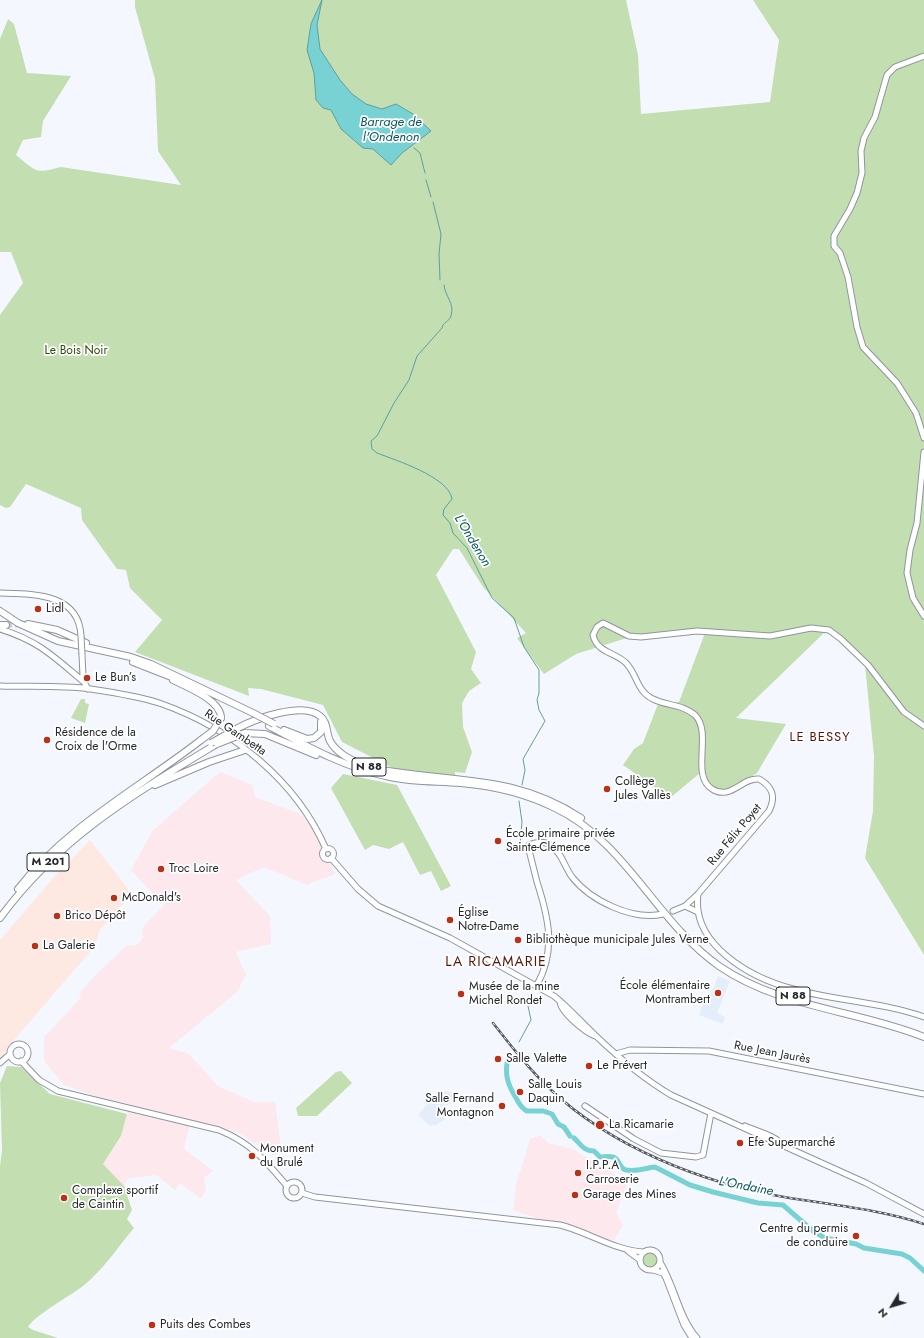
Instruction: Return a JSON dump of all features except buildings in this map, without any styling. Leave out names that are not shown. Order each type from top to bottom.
[{"type":"highway","name":"N 88","points":[[0,611],[18,624],[58,641],[131,657],[168,670],[250,714]]},
{"type":"highway","name":"N 88","points":[[0,616],[44,640],[130,661],[198,688],[272,725],[340,762],[390,777],[487,782],[524,791],[584,819],[612,844],[701,947],[737,973],[778,992],[886,1019],[924,1033]]},
{"type":"highway","points":[[28,624],[56,630],[102,650]]},
{"type":"highway","points":[[146,667],[187,687],[213,702],[219,708],[221,718],[213,731],[148,779]]},
{"type":"highway","points":[[241,730],[259,718],[281,713],[308,712],[321,716],[325,722],[330,740],[342,755],[364,766]]},
{"type":"highway","points":[[214,744],[263,720],[297,714],[316,716],[322,726],[320,735],[314,738],[307,738],[284,730]]},
{"type":"highway","name":"N 88","points":[[272,725],[340,758],[364,766],[391,772],[461,781]]},
{"type":"highway","points":[[241,730],[265,734],[328,760],[340,762]]},
{"type":"highway","name":"M 201","points":[[0,913],[24,881],[47,856],[148,779],[214,744]]},
{"type":"highway","name":"M 201","points":[[0,918],[14,899],[50,861],[106,810],[214,744]]},
{"type":"highway","points":[[106,810],[166,780],[245,750]]},
{"type":"highway","name":"N 88","points":[[567,812],[608,846],[687,938],[711,960],[732,974],[759,988],[787,998],[873,1020],[924,1037]]},
{"type":"street","points":[[924,56],[895,67],[887,75],[874,117],[864,138],[861,151],[862,173],[857,193],[850,209],[834,236],[834,246],[840,253],[848,277],[857,327],[863,347],[897,383],[916,413],[924,438]]},
{"type":"street","points":[[924,452],[917,523],[910,550],[907,573],[913,598],[924,616]]},
{"type":"street","points":[[0,593],[49,597],[64,604],[78,623],[81,636],[83,676],[81,679]]},
{"type":"street","name":"Rue Félix Poyet","points":[[673,911],[685,906],[698,894],[766,815],[773,800],[770,788],[759,779],[753,778],[733,791],[720,792],[709,787],[703,774],[702,732],[696,717],[686,708],[653,700],[642,691],[625,662],[601,649],[596,644],[593,635],[597,627],[603,624],[629,636],[641,637],[697,631],[770,636],[811,628],[829,630],[841,639],[868,665],[904,712],[924,726]]},
{"type":"street","points":[[0,629],[34,642],[50,652],[91,689]]},
{"type":"street","name":"Rue Gambetta","points":[[0,686],[91,689],[128,695],[162,704],[196,719],[245,750],[268,768],[288,788],[315,826],[326,849]]},
{"type":"street","points":[[536,986],[546,965],[549,928],[546,909],[528,846],[536,843],[548,843],[560,854],[572,877],[590,894],[618,909],[648,916],[663,914]]},
{"type":"street","points":[[331,858],[326,860],[322,853],[326,849],[332,851],[331,858],[358,889],[378,906],[460,943],[560,1001],[595,1036],[667,1093],[722,1117],[748,1131],[866,1183],[924,1214]]},
{"type":"street","points":[[698,894],[698,912],[708,935],[718,949],[735,962],[760,977],[793,989],[865,1002],[924,1017]]},
{"type":"street","points":[[685,906],[698,912]]},
{"type":"street","points":[[1,1063],[10,1054],[13,1046],[22,1045],[26,1048],[26,1057],[33,1073]]},
{"type":"street","name":"Rue Jean Jaurès","points":[[616,1054],[630,1050],[708,1051],[924,1094]]},
{"type":"street","points":[[10,1054],[14,1060]]},
{"type":"street","points":[[21,1061],[26,1057]]},
{"type":"street","points":[[1,1063],[14,1060],[21,1061],[50,1088],[58,1092],[219,1130],[238,1138],[262,1158],[287,1186]]},
{"type":"street","points":[[584,1106],[634,1139],[661,1153],[696,1157],[703,1154],[711,1113]]},
{"type":"street","points":[[291,1182],[297,1182],[301,1186],[302,1193],[296,1198],[291,1198],[286,1192],[287,1186],[291,1182]]},
{"type":"street","points":[[302,1193],[315,1197],[560,1225],[580,1230],[623,1248],[644,1252],[647,1250],[654,1251],[659,1255],[660,1262],[670,1277],[679,1306],[697,1338]]},
{"type":"street","points":[[623,1248],[640,1260],[644,1268],[663,1273],[684,1325],[692,1338]]},
{"type":"street","points":[[640,1260],[644,1252]]},
{"type":"street","points":[[653,1270],[660,1262]]},
{"type":"shaded area","points":[[220,772],[253,785],[255,797],[298,813],[305,818],[325,848],[335,874],[307,885],[264,867],[236,880],[270,916],[271,944],[236,952],[246,975],[237,992],[169,1048],[189,1054],[218,1086],[254,1102],[275,1102],[282,1154],[272,1155],[240,1133],[191,1120],[184,1149],[213,1171],[204,1178],[206,1190],[201,1199],[180,1183],[175,1190],[156,1175],[129,1178],[124,1186],[103,1164],[121,1137],[130,1105],[100,1098],[64,1085],[44,1061],[44,1037],[81,998],[79,994],[94,977],[126,946],[136,945],[143,938],[142,931],[146,923],[164,906],[131,870],[153,830]]},
{"type":"shaded area","points":[[90,840],[132,894],[99,931],[96,945],[14,1040],[0,1060],[0,940],[60,870]]},
{"type":"shaded area","points":[[718,976],[730,981],[717,1013],[725,1017],[723,1024],[699,1015],[704,1002],[707,1001],[714,987]]},
{"type":"shaded area","points":[[438,1091],[453,1092],[455,1095],[444,1110],[445,1119],[436,1125],[430,1126],[418,1115]]},
{"type":"shaded area","points":[[541,1135],[548,1143],[576,1150],[628,1182],[616,1213],[623,1225],[614,1240],[596,1240],[513,1210],[516,1185],[530,1139]]},
{"type":"green space","name":"Le Bois Noir","points":[[135,0],[626,0],[638,55],[641,114],[770,102],[779,40],[753,0],[924,0],[924,955],[865,858],[873,811],[874,756],[865,665],[842,643],[826,631],[736,718],[786,724],[757,773],[729,791],[714,789],[707,782],[707,775],[700,773],[670,798],[623,765],[634,749],[643,743],[658,704],[679,702],[705,633],[630,637],[576,654],[544,674],[517,638],[526,633],[483,587],[459,549],[453,549],[436,575],[476,652],[471,669],[481,683],[469,691],[462,703],[463,727],[472,752],[465,773],[455,772],[456,786],[423,777],[424,784],[342,742],[323,705],[261,689],[248,688],[249,696],[135,652],[162,620],[130,588],[126,570],[117,569],[82,520],[81,508],[26,484],[10,507],[6,508],[0,505],[0,315],[23,283],[11,252],[0,252],[0,39],[8,19],[14,24],[27,73],[71,76],[43,121],[41,137],[23,140],[16,155],[28,165],[41,171],[61,167],[181,185],[158,151],[155,79],[135,7]]},
{"type":"green space","points":[[81,699],[85,699],[85,703],[89,704],[85,723],[71,718]]},
{"type":"green space","points":[[343,774],[397,785],[451,886],[441,891],[431,871],[420,875],[403,842],[389,849],[373,845],[365,850],[331,788]]},
{"type":"green space","name":"Complexe sportif de Caintin","points":[[7,1066],[21,1067],[50,1094],[127,1114],[121,1136],[103,1164],[124,1186],[132,1210],[127,1219],[134,1228],[104,1266],[90,1280],[38,1317],[28,1327],[58,1338],[0,1338],[0,1166],[2,1151],[0,1083]]},
{"type":"green space","points":[[341,1071],[352,1083],[317,1116],[298,1116],[296,1108],[336,1072]]},
{"type":"green space","points":[[650,1251],[656,1254],[659,1260],[656,1266],[650,1269],[644,1266],[641,1260],[644,1254]]},
{"type":"water","name":"Barrage de l'Ondenon","points":[[322,0],[317,25],[320,49],[340,80],[352,94],[366,104],[382,109],[396,104],[413,114],[431,131],[402,153],[391,165],[373,149],[363,148],[341,129],[331,110],[323,108],[316,100],[314,73],[307,50],[311,24]]},
{"type":"waterway","name":"L'Ondenon","points":[[414,148],[420,153],[425,173]]},
{"type":"waterway","name":"L'Ondenon","points":[[426,180],[431,197]]},
{"type":"waterway","name":"L'Ondenon","points":[[433,202],[441,234],[439,254],[440,280]]},
{"type":"waterway","name":"L'Ondenon","points":[[444,285],[452,307],[451,316],[417,356],[409,380],[394,403],[377,436],[371,441],[372,449],[377,453],[420,470],[442,484],[449,491],[452,499],[444,509],[443,515],[450,523],[453,533],[467,548],[492,598],[514,618],[524,647],[539,670],[539,693],[537,700],[539,710],[545,721],[523,759],[525,770],[522,785]]},
{"type":"waterway","name":"L'Ondenon","points":[[519,801],[522,822],[520,845]]},
{"type":"waterway","name":"L'Ondenon","points":[[519,1042],[531,1020],[528,1006],[529,996]]},
{"type":"waterway","name":"L'Ondenon","points":[[508,1059],[506,1070],[509,1084],[519,1104],[527,1111],[543,1111],[552,1114],[558,1124],[564,1127],[570,1136]]},
{"type":"waterway","name":"L'Ondaine","points":[[574,1138],[582,1147],[587,1150],[594,1151],[600,1157],[615,1158],[622,1168],[626,1170],[655,1167],[690,1185],[713,1192],[758,1203],[783,1205],[813,1231],[825,1238],[856,1244],[864,1248],[902,1254],[910,1258],[924,1271]]},
{"type":"tunnel","points":[[6,625],[22,624]]},
{"type":"railway","points":[[493,1023],[513,1049],[535,1073],[550,1089],[574,1110],[629,1145],[660,1160],[690,1172],[753,1191],[872,1211],[924,1224]]},
{"type":"place","name":"Lidl","points":[[38,609]]},
{"type":"place","name":"Le Bun’s","points":[[87,678]]},
{"type":"place","name":"Résidence de la Croix de l'Orme","points":[[47,740]]},
{"type":"place","name":"Collège Jules Vallès","points":[[607,789]]},
{"type":"place","name":"École primaire privée Sainte-Clémence","points":[[498,841]]},
{"type":"place","name":"Troc Loire","points":[[161,869]]},
{"type":"place","name":"McDonald's","points":[[114,898]]},
{"type":"place","name":"Brico Dépôt","points":[[57,916]]},
{"type":"place","name":"Église Notre-Dame","points":[[450,920]]},
{"type":"place","name":"Bibliothèque municipale Jules Verne","points":[[518,940]]},
{"type":"place","name":"La Galerie","points":[[35,946]]},
{"type":"place","name":"École élémentaire Montrambert","points":[[718,993]]},
{"type":"place","name":"Musée de la mine Michel Rondet","points":[[461,994]]},
{"type":"place","name":"Salle Valette","points":[[498,1059]]},
{"type":"place","name":"Le Prévert","points":[[589,1066]]},
{"type":"place","name":"Salle Louis Daquin","points":[[520,1092]]},
{"type":"place","name":"Salle Fernand Montagnon","points":[[502,1106]]},
{"type":"place","name":"La Ricamarie","points":[[600,1125]]},
{"type":"place","name":"Efe Supermarché","points":[[740,1143]]},
{"type":"place","name":"Monument du Brulé","points":[[252,1156]]},
{"type":"place","name":"I.P.P.A Carroserie","points":[[578,1173]]},
{"type":"place","name":"Garage des Mines","points":[[575,1195]]},
{"type":"place","name":"Complexe sportif de Caintin","points":[[64,1198]]},
{"type":"place","name":"Centre du permis de conduire","points":[[856,1236]]},
{"type":"place","name":"Puits des Combes","points":[[152,1325]]},
{"type":"district","name":"LE BESSY","points":[[820,738]]},
{"type":"district","name":"LA RICAMARIE","points":[[496,963]]}]
